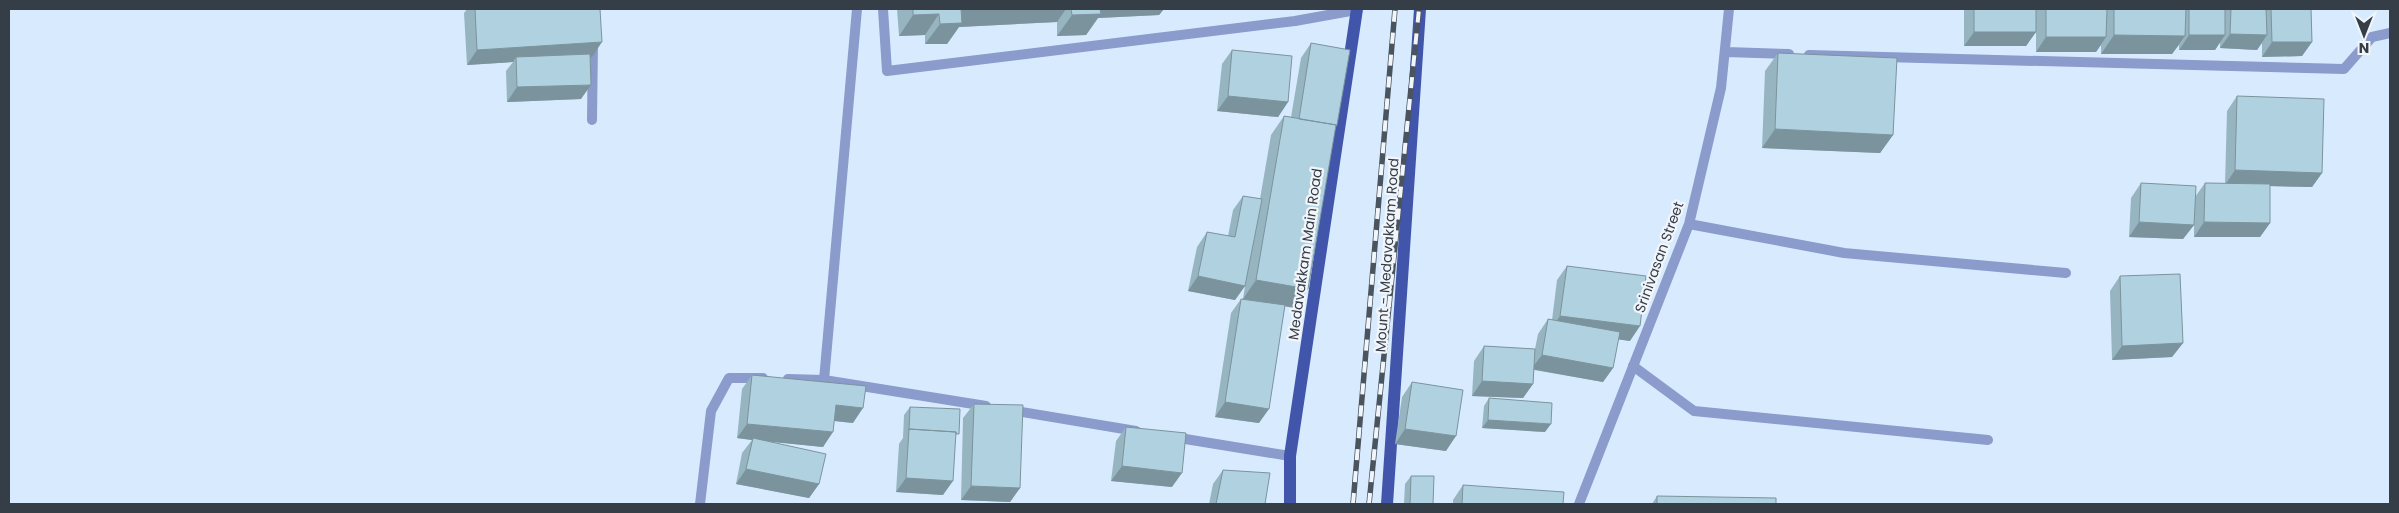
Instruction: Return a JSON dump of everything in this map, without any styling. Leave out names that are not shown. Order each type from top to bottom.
[{"type":"main road","name":"Medavakkam Main Road","points":[[1290,504],[1290,456],[1356,9]]},
{"type":"main road","name":"Mount - Medavakkam Road","points":[[1386,504],[1420,9]]},
{"type":"street","points":[[824,380],[857,9]]},
{"type":"street","points":[[882,9],[887,71],[1295,21],[1356,9]]},
{"type":"street","name":"Srinivasan Street","points":[[1579,504],[1689,224],[1721,88],[1729,9]]},
{"type":"street","points":[[592,120],[594,27]]},
{"type":"street","points":[[1726,52],[2344,69],[2372,36],[2390,33]]},
{"type":"street","points":[[1689,224],[1844,253],[2066,273]]},
{"type":"street","points":[[1633,366],[1694,411],[1988,440]]},
{"type":"street","points":[[700,504],[712,411],[729,378],[824,380],[1145,432]]},
{"type":"street","points":[[1164,436],[1290,456]]},
{"type":"building","points":[[475,9],[600,9],[602,42],[477,50]]},
{"type":"building","points":[[913,9],[961,9],[962,23],[940,24],[939,14],[913,15]]},
{"type":"building","points":[[1071,9],[1100,9],[1101,14],[1072,15]]},
{"type":"building","points":[[1974,9],[2036,9],[2036,32],[1974,32]]},
{"type":"building","points":[[2046,9],[2107,9],[2106,37],[2046,37]]},
{"type":"building","points":[[2114,9],[2186,9],[2185,36],[2114,35]]},
{"type":"building","points":[[2189,9],[2225,9],[2225,35],[2189,35]]},
{"type":"building","points":[[2231,9],[2266,9],[2267,35],[2230,34]]},
{"type":"building","points":[[2271,9],[2311,9],[2312,42],[2272,42]]},
{"type":"building","points":[[1311,43],[1350,50],[1337,125],[1299,119]]},
{"type":"building","points":[[1232,50],[1292,56],[1288,102],[1228,96]]},
{"type":"building","points":[[1778,53],[1897,58],[1893,135],[1775,129]]},
{"type":"building","points":[[590,54],[591,85],[517,87],[516,57]]},
{"type":"building","points":[[2237,96],[2324,99],[2322,173],[2235,170]]},
{"type":"building","points":[[1284,116],[1336,125],[1308,289],[1256,280]]},
{"type":"building","points":[[2141,183],[2196,186],[2194,225],[2139,222]]},
{"type":"building","points":[[2205,183],[2270,184],[2270,223],[2204,222]]},
{"type":"building","points":[[1243,196],[1262,199],[1245,286],[1198,276],[1207,232],[1235,237]]},
{"type":"building","points":[[1567,266],[1646,276],[1640,326],[1560,316]]},
{"type":"building","points":[[2180,274],[2183,343],[2122,346],[2120,276]]},
{"type":"building","points":[[1241,299],[1285,305],[1269,409],[1225,402]]},
{"type":"building","points":[[1548,319],[1620,332],[1613,368],[1542,355]]},
{"type":"building","points":[[1484,346],[1535,349],[1533,384],[1482,381]]},
{"type":"building","points":[[752,375],[866,386],[863,408],[836,405],[833,432],[747,424]]},
{"type":"building","points":[[1412,382],[1463,390],[1456,436],[1405,429]]},
{"type":"building","points":[[1489,398],[1552,403],[1551,424],[1488,420]]},
{"type":"building","points":[[974,404],[1023,405],[1020,488],[971,486]]},
{"type":"building","points":[[910,407],[960,409],[959,434],[956,434],[956,432],[909,429]]},
{"type":"building","points":[[1126,427],[1186,433],[1182,473],[1122,466]]},
{"type":"building","points":[[909,429],[956,432],[953,481],[906,478]]},
{"type":"building","points":[[753,438],[826,454],[819,484],[746,469]]},
{"type":"building","points":[[1223,470],[1270,473],[1265,504],[1216,504]]},
{"type":"building","points":[[1411,476],[1434,476],[1433,504],[1410,504]]},
{"type":"building","points":[[1463,485],[1564,492],[1563,504],[1462,504]]},
{"type":"building","points":[[1657,496],[1776,498],[1776,504],[1657,504]]},
{"type":"railway","points":[[1353,504],[1395,9]]},
{"type":"railway","points":[[1369,504],[1419,9]]}]
